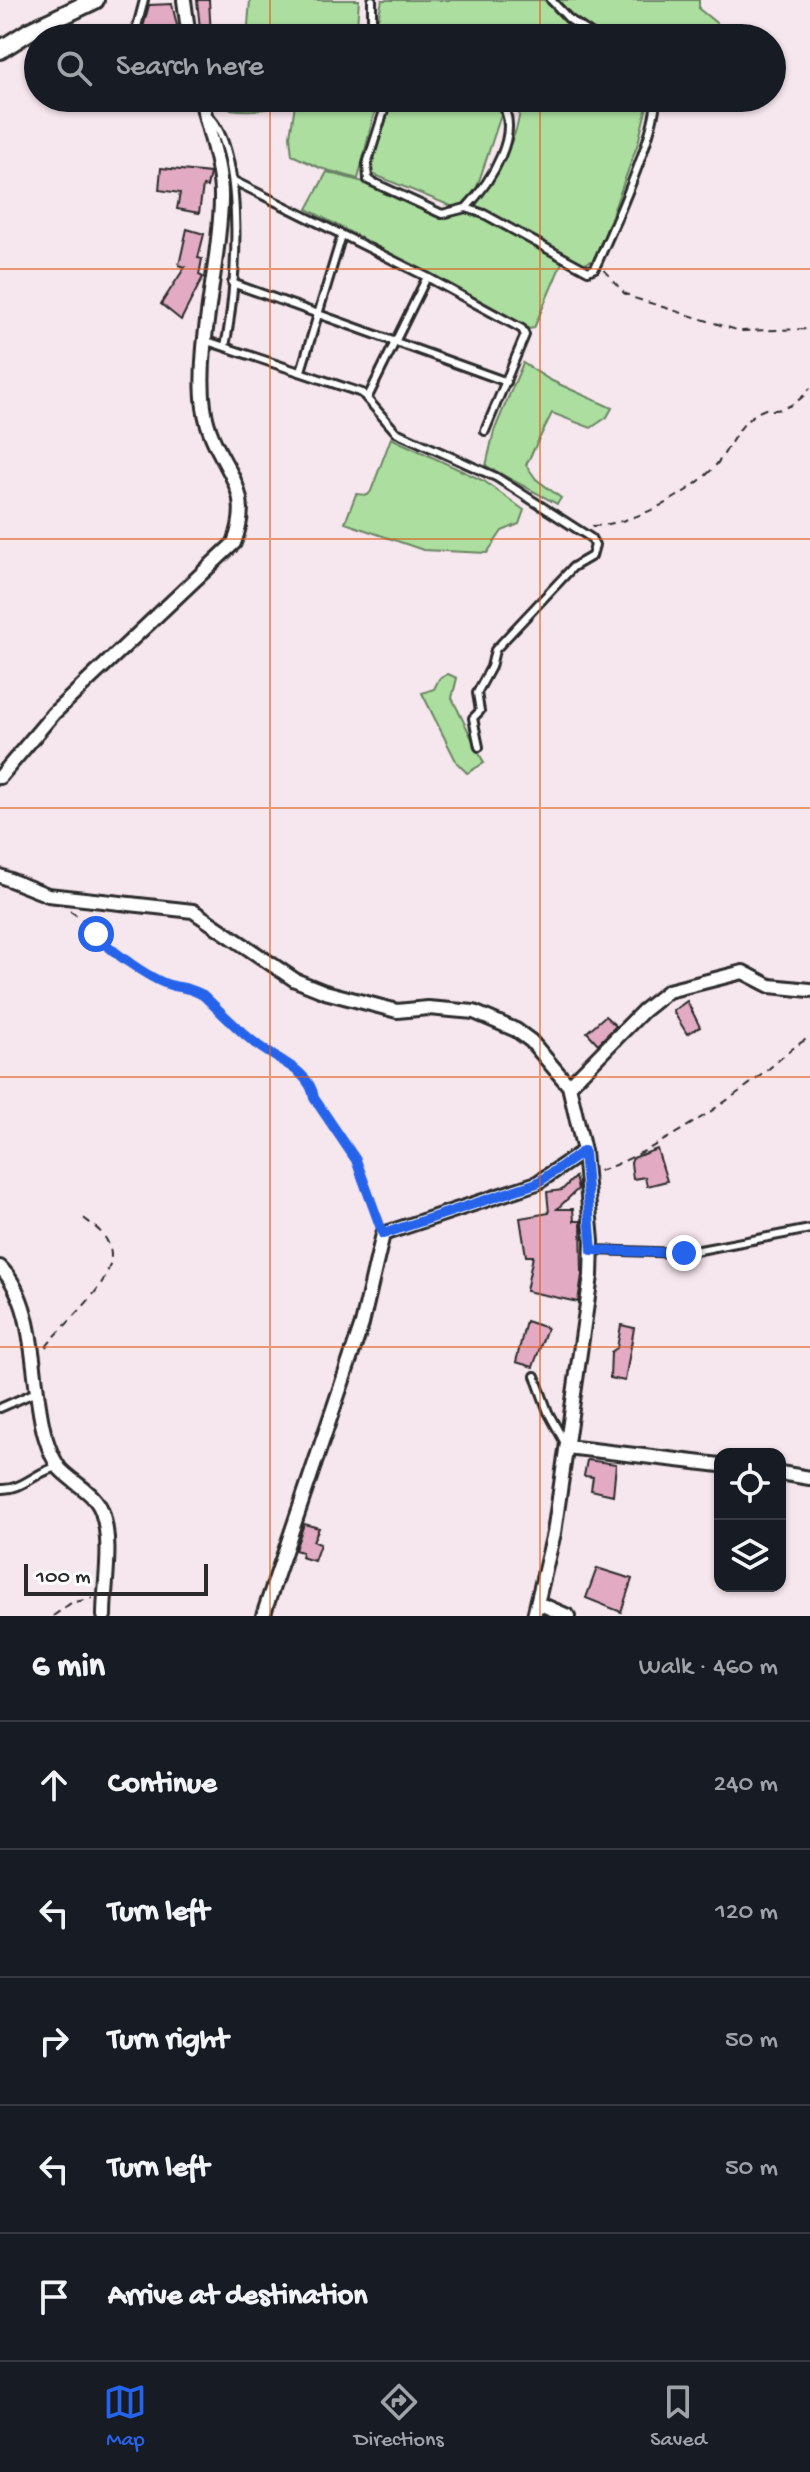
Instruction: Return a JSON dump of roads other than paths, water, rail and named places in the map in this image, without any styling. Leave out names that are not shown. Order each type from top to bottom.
[{"type":"street","points":[[45,24],[95,0]]},
{"type":"street","points":[[184,0],[187,24]]},
{"type":"street","points":[[0,50],[24,35]]},
{"type":"street","points":[[0,777],[54,713],[234,543],[243,520],[243,499],[216,450],[206,423],[203,399],[221,196],[204,112]]},
{"type":"street","points":[[0,876],[55,896],[193,911],[295,980],[325,992],[397,1011],[428,1008],[474,1012],[497,1019],[531,1041],[569,1086],[586,1172],[592,1250],[588,1314],[536,1610],[568,1616]]},
{"type":"street","points":[[569,1086],[643,1011],[668,991],[743,972],[770,986],[810,990]]},
{"type":"street","points":[[265,1615],[362,1324],[383,1234],[537,1183],[584,1151]]},
{"type":"street","points":[[0,1267],[10,1277],[35,1361],[36,1392],[44,1435],[59,1467],[96,1501],[103,1513],[108,1569],[104,1616]]},
{"type":"street","points":[[567,1447],[714,1464]]},
{"type":"street","points":[[786,1474],[810,1478]]},
{"type":"lane","points":[[138,24],[144,0]]},
{"type":"lane","points":[[372,0],[372,24]]},
{"type":"lane","points":[[551,0],[576,24]]},
{"type":"lane","points":[[204,112],[225,141],[234,181],[233,308],[225,346]]},
{"type":"lane","points":[[384,112],[367,164],[368,180],[442,214],[466,208],[484,214],[588,271],[595,268],[637,164],[652,112]]},
{"type":"lane","points":[[466,208],[483,190],[502,157],[504,112]]},
{"type":"lane","points":[[234,181],[427,277],[522,329],[525,335],[520,354],[485,431]]},
{"type":"lane","points":[[301,371],[342,235]]},
{"type":"lane","points":[[367,399],[427,277]]},
{"type":"lane","points":[[232,283],[507,382]]},
{"type":"lane","points":[[207,341],[362,393],[396,432],[496,477],[591,538],[595,551],[566,575],[495,650],[491,667],[477,693],[480,711],[473,718],[479,747]]},
{"type":"lane","points":[[592,1250],[684,1253],[810,1229]]},
{"type":"lane","points":[[535,1376],[548,1412],[567,1447]]},
{"type":"lane","points":[[0,1408],[36,1392]]},
{"type":"lane","points":[[0,1489],[23,1484],[50,1468],[59,1467]]}]
